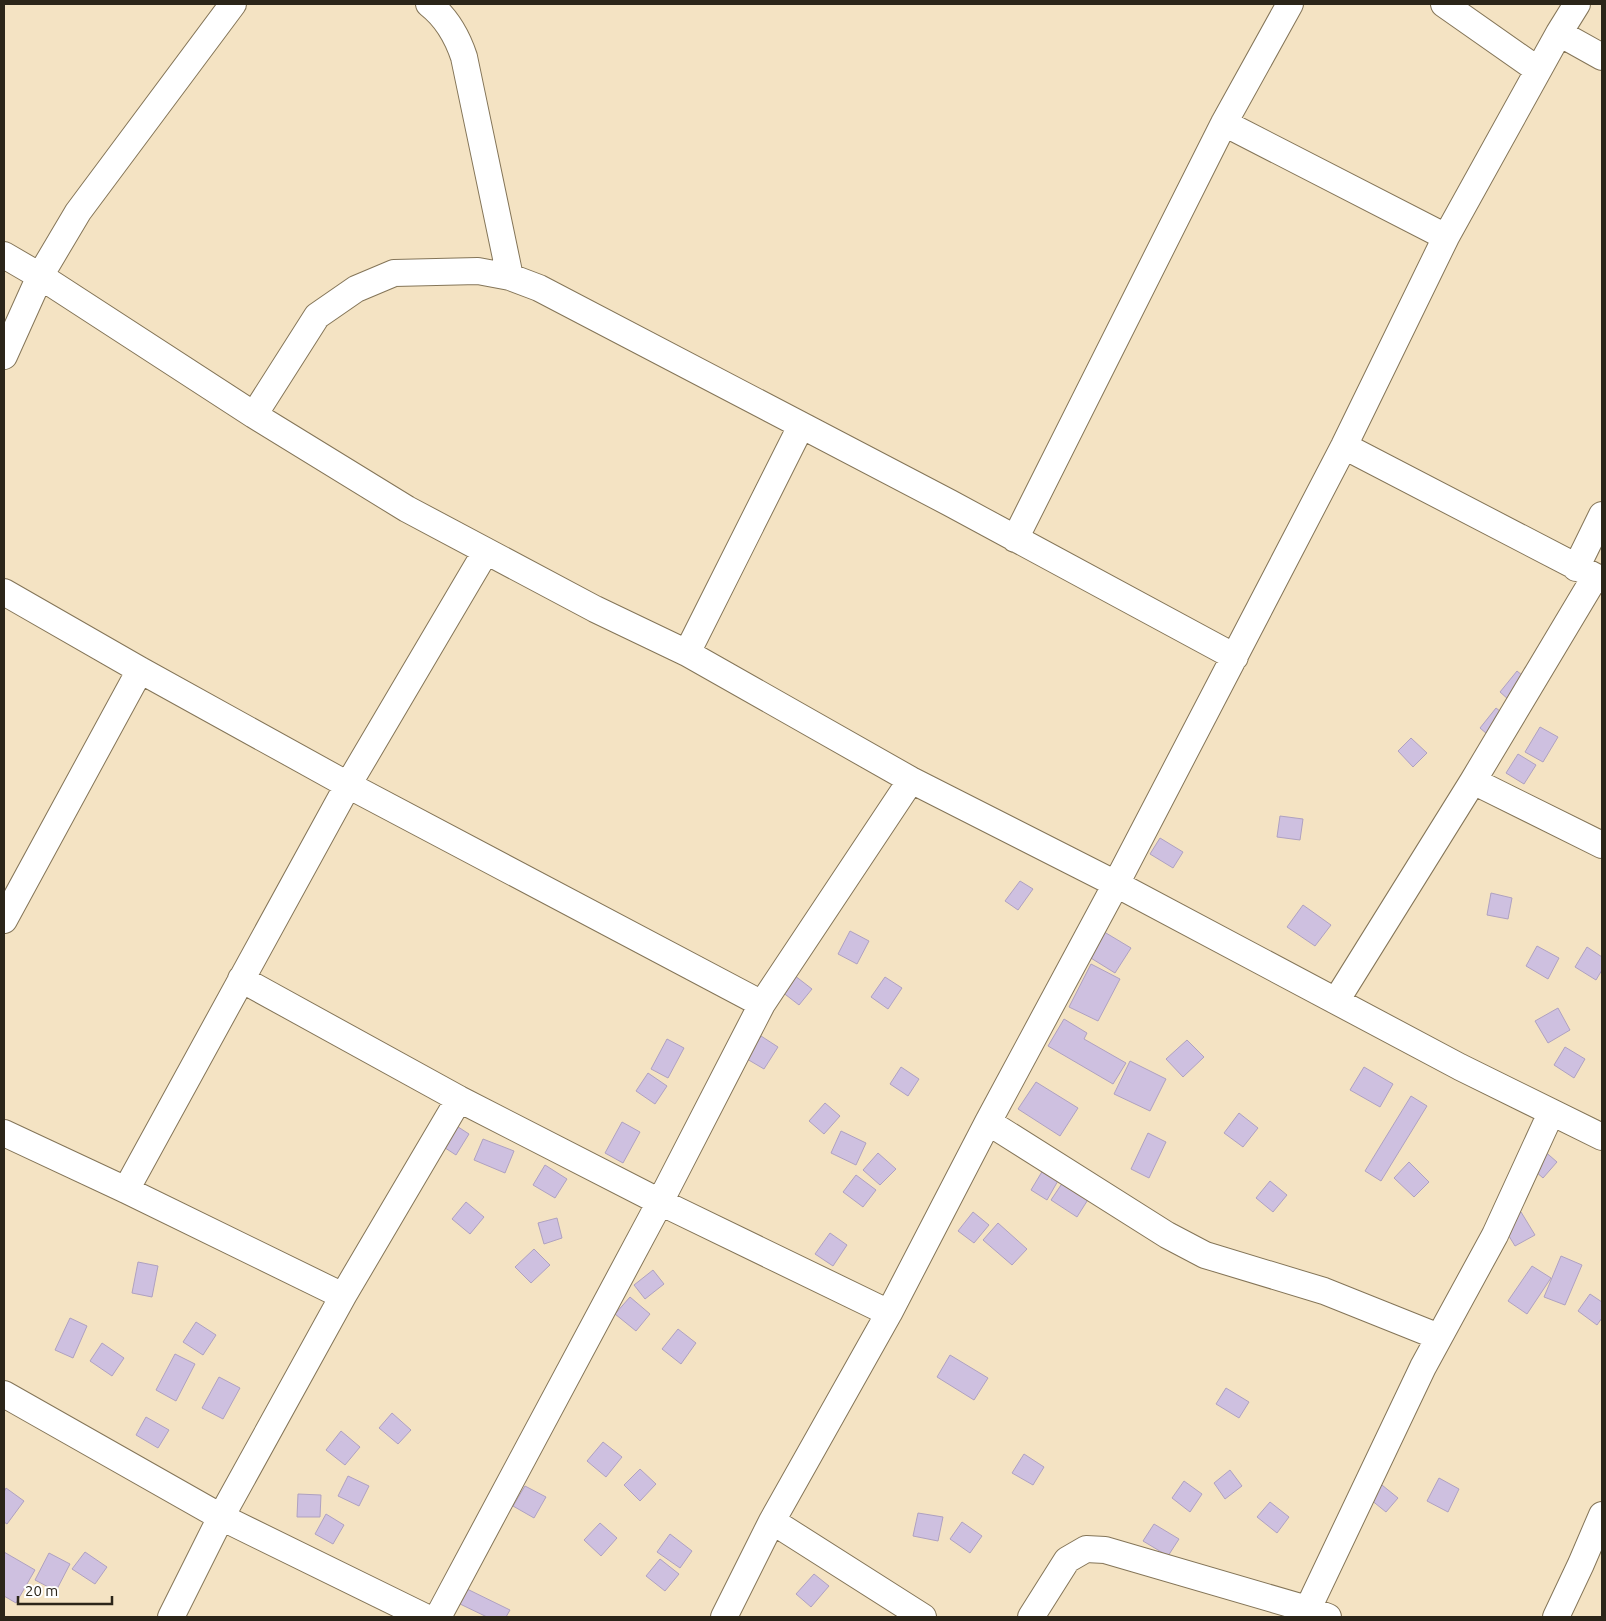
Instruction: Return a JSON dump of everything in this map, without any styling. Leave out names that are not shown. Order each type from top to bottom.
[{"type":"street","points":[[4,356],[40,276],[78,212],[233,4]]},
{"type":"street","points":[[429,4],[448,22],[458,40],[464,57],[510,277]]},
{"type":"street","points":[[1015,539],[1224,123],[1290,4]]},
{"type":"street","points":[[1444,4],[1538,70]]},
{"type":"street","points":[[724,1617],[772,1521],[889,1313],[988,1122],[1235,657],[1344,446],[1446,237],[1576,4]]},
{"type":"street","points":[[1559,33],[1602,57]]},
{"type":"street","points":[[1224,123],[1446,237]]},
{"type":"street","points":[[4,255],[40,276],[254,415],[407,509],[595,608],[687,653],[911,780],[1116,884],[1460,1067],[1602,1137]]},
{"type":"street","points":[[254,415],[317,316],[356,288],[394,273],[478,271],[510,277],[539,288],[950,503],[1235,657]]},
{"type":"street","points":[[687,653],[801,426]]},
{"type":"street","points":[[1344,446],[1591,575]]},
{"type":"street","points":[[1336,1001],[1473,780],[1591,575],[1602,515]]},
{"type":"street","points":[[126,1190],[348,785],[486,551]]},
{"type":"street","points":[[4,592],[348,785],[762,1004]]},
{"type":"street","points":[[4,920],[140,670]]},
{"type":"street","points":[[438,1617],[660,1202],[762,1004],[911,780]]},
{"type":"street","points":[[1473,780],[1602,846]]},
{"type":"street","points":[[240,979],[459,1099],[660,1202],[889,1313]]},
{"type":"street","points":[[171,1617],[221,1517],[343,1296],[459,1099]]},
{"type":"street","points":[[1031,1617],[1067,1560],[1086,1549],[1105,1550],[1313,1614],[1423,1367],[1494,1236],[1551,1113]]},
{"type":"street","points":[[988,1122],[1167,1234],[1205,1255],[1324,1291],[1440,1336]]},
{"type":"street","points":[[4,1133],[343,1296]]},
{"type":"street","points":[[4,1394],[221,1517],[425,1617]]},
{"type":"street","points":[[1556,1617],[1602,1515]]},
{"type":"street","points":[[772,1521],[923,1617]]},
{"type":"building","points":[[1517,671],[1535,686],[1517,707],[1500,692]]},
{"type":"building","points":[[1496,708],[1509,718],[1493,739],[1480,728]]},
{"type":"building","points":[[1540,727],[1558,737],[1543,762],[1525,752]]},
{"type":"building","points":[[1411,738],[1427,753],[1413,767],[1398,751]]},
{"type":"building","points":[[1518,754],[1536,765],[1524,784],[1506,773]]},
{"type":"building","points":[[1280,816],[1303,819],[1300,840],[1277,837]]},
{"type":"building","points":[[1160,838],[1183,852],[1173,868],[1150,854]]},
{"type":"building","points":[[1020,881],[1033,889],[1018,910],[1005,901]]},
{"type":"building","points":[[1491,893],[1512,898],[1508,919],[1487,915]]},
{"type":"building","points":[[1303,905],[1331,925],[1315,946],[1287,927]]},
{"type":"building","points":[[1101,930],[1131,948],[1115,973],[1086,955]]},
{"type":"building","points":[[850,931],[869,941],[857,964],[838,954]]},
{"type":"building","points":[[1537,946],[1559,958],[1548,979],[1526,966]]},
{"type":"building","points":[[1587,947],[1602,957],[1602,970],[1596,980],[1575,967]]},
{"type":"building","points":[[1091,964],[1120,979],[1098,1021],[1069,1007]]},
{"type":"building","points":[[790,972],[812,989],[799,1005],[777,988]]},
{"type":"building","points":[[885,977],[902,988],[888,1009],[871,997]]},
{"type":"building","points":[[1558,1008],[1570,1030],[1548,1043],[1535,1021]]},
{"type":"building","points":[[1064,1019],[1087,1033],[1084,1039],[1126,1063],[1113,1084],[1048,1046]]},
{"type":"building","points":[[761,1036],[778,1047],[764,1069],[747,1059]]},
{"type":"building","points":[[667,1039],[684,1048],[668,1078],[651,1069]]},
{"type":"building","points":[[1187,1040],[1204,1057],[1183,1077],[1166,1059]]},
{"type":"building","points":[[1565,1047],[1585,1059],[1574,1078],[1554,1065]]},
{"type":"building","points":[[1130,1061],[1166,1079],[1150,1111],[1114,1094]]},
{"type":"building","points":[[901,1067],[919,1079],[908,1096],[890,1084]]},
{"type":"building","points":[[1364,1067],[1393,1084],[1380,1107],[1350,1090]]},
{"type":"building","points":[[648,1073],[667,1086],[655,1104],[636,1091]]},
{"type":"building","points":[[1036,1082],[1078,1108],[1060,1136],[1018,1109]]},
{"type":"building","points":[[1411,1096],[1427,1106],[1381,1181],[1365,1171]]},
{"type":"building","points":[[825,1103],[840,1116],[824,1134],[809,1121]]},
{"type":"building","points":[[1239,1113],[1258,1128],[1243,1147],[1224,1133]]},
{"type":"building","points":[[622,1122],[640,1132],[623,1163],[605,1153]]},
{"type":"building","points":[[452,1123],[469,1134],[456,1155],[439,1144]]},
{"type":"building","points":[[841,1131],[866,1143],[856,1165],[831,1153]]},
{"type":"building","points":[[1148,1133],[1166,1142],[1149,1178],[1131,1169]]},
{"type":"building","points":[[483,1139],[514,1151],[505,1173],[474,1160]]},
{"type":"building","points":[[1542,1149],[1557,1162],[1543,1178],[1528,1165]]},
{"type":"building","points":[[878,1153],[896,1169],[880,1185],[863,1170]]},
{"type":"building","points":[[1409,1162],[1429,1182],[1414,1197],[1394,1178]]},
{"type":"building","points":[[545,1165],[567,1179],[555,1198],[533,1185]]},
{"type":"building","points":[[1043,1170],[1059,1179],[1047,1200],[1031,1190]]},
{"type":"building","points":[[856,1175],[876,1190],[863,1207],[843,1192]]},
{"type":"building","points":[[1270,1181],[1287,1195],[1273,1212],[1256,1198]]},
{"type":"building","points":[[1063,1182],[1089,1198],[1077,1217],[1051,1200]]},
{"type":"building","points":[[466,1202],[484,1217],[470,1234],[452,1219]]},
{"type":"building","points":[[973,1212],[989,1225],[974,1243],[958,1231]]},
{"type":"building","points":[[1521,1212],[1535,1235],[1515,1246],[1501,1223]]},
{"type":"building","points":[[557,1218],[562,1238],[544,1244],[538,1223]]},
{"type":"building","points":[[998,1223],[1027,1249],[1012,1265],[983,1240]]},
{"type":"building","points":[[830,1233],[847,1245],[833,1266],[815,1254]]},
{"type":"building","points":[[534,1249],[550,1265],[531,1283],[515,1267]]},
{"type":"building","points":[[1561,1256],[1582,1265],[1565,1305],[1544,1297]]},
{"type":"building","points":[[138,1262],[158,1266],[152,1297],[132,1293]]},
{"type":"building","points":[[1532,1266],[1551,1278],[1527,1314],[1508,1301]]},
{"type":"building","points":[[653,1270],[664,1284],[645,1299],[634,1285]]},
{"type":"building","points":[[1590,1294],[1602,1302],[1602,1318],[1597,1325],[1578,1311]]},
{"type":"building","points":[[630,1297],[650,1314],[636,1331],[615,1314]]},
{"type":"building","points":[[70,1318],[87,1326],[73,1358],[55,1350]]},
{"type":"building","points":[[196,1322],[216,1335],[203,1355],[183,1342]]},
{"type":"building","points":[[678,1329],[696,1343],[681,1364],[662,1349]]},
{"type":"building","points":[[102,1343],[124,1358],[112,1376],[90,1361]]},
{"type":"building","points":[[175,1354],[195,1364],[176,1401],[156,1390]]},
{"type":"building","points":[[950,1355],[988,1378],[974,1400],[937,1377]]},
{"type":"building","points":[[219,1377],[240,1388],[223,1419],[202,1408]]},
{"type":"building","points":[[1226,1388],[1249,1402],[1239,1418],[1216,1404]]},
{"type":"building","points":[[392,1413],[411,1430],[398,1444],[379,1428]]},
{"type":"building","points":[[146,1417],[169,1430],[158,1448],[136,1435]]},
{"type":"building","points":[[341,1431],[360,1447],[345,1465],[326,1450]]},
{"type":"building","points":[[603,1442],[622,1457],[606,1477],[587,1461]]},
{"type":"building","points":[[1024,1454],[1044,1467],[1033,1485],[1012,1473]]},
{"type":"building","points":[[640,1469],[656,1484],[640,1501],[624,1485]]},
{"type":"building","points":[[1230,1470],[1242,1486],[1225,1499],[1214,1483]]},
{"type":"building","points":[[348,1476],[369,1486],[359,1506],[338,1496]]},
{"type":"building","points":[[1439,1478],[1459,1489],[1448,1512],[1427,1501]]},
{"type":"building","points":[[1184,1481],[1202,1494],[1190,1512],[1172,1498]]},
{"type":"building","points":[[1377,1481],[1398,1498],[1386,1512],[1365,1495]]},
{"type":"building","points":[[525,1486],[546,1497],[534,1518],[513,1506]]},
{"type":"building","points":[[6,1488],[24,1501],[7,1524],[4,1522],[4,1492]]},
{"type":"building","points":[[298,1494],[321,1495],[320,1517],[297,1517]]},
{"type":"building","points":[[1270,1502],[1289,1517],[1277,1533],[1257,1517]]},
{"type":"building","points":[[918,1513],[943,1517],[938,1541],[913,1536]]},
{"type":"building","points":[[326,1514],[344,1525],[333,1544],[315,1534]]},
{"type":"building","points":[[962,1522],[982,1536],[970,1553],[950,1539]]},
{"type":"building","points":[[600,1523],[617,1538],[601,1556],[584,1540]]},
{"type":"building","points":[[1154,1524],[1179,1539],[1168,1556],[1143,1541]]},
{"type":"building","points":[[670,1534],[692,1551],[680,1568],[657,1552]]},
{"type":"building","points":[[4,1552],[35,1570],[16,1603],[4,1596]]},
{"type":"building","points":[[85,1552],[107,1567],[95,1584],[72,1569]]},
{"type":"building","points":[[49,1553],[70,1564],[56,1591],[35,1580]]},
{"type":"building","points":[[660,1559],[679,1574],[665,1591],[646,1576]]},
{"type":"building","points":[[814,1574],[829,1586],[811,1607],[796,1594]]},
{"type":"building","points":[[465,1588],[510,1610],[506,1617],[487,1617],[458,1603]]}]
